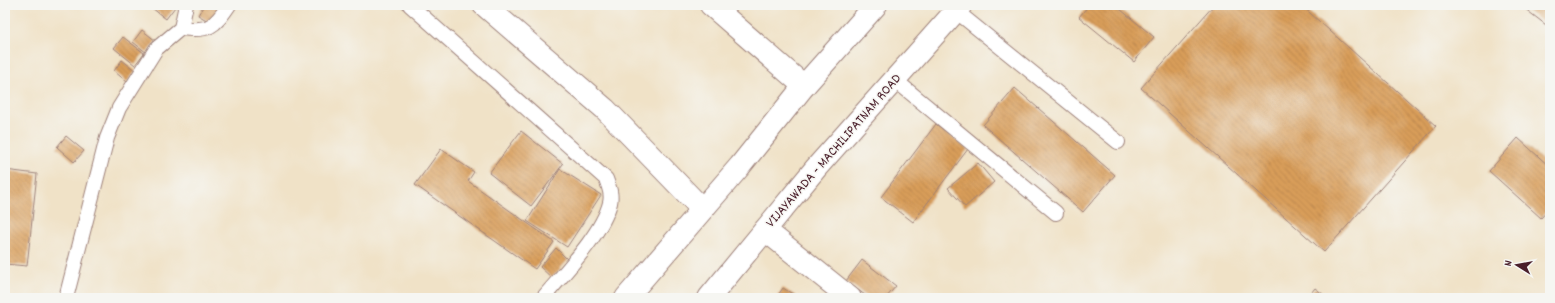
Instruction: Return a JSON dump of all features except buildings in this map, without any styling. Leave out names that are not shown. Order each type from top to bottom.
[{"type":"main road","points":[[484,5],[605,109],[702,209]]},
{"type":"main road","points":[[711,5],[804,86]]},
{"type":"main road","points":[[626,298],[740,166],[804,86],[876,5]]},
{"type":"main road","name":"VIJAYAWADA - MACHILIPATNAM ROAD","points":[[709,298],[816,168],[958,8]]},
{"type":"main road","points":[[765,230],[850,298]]},
{"type":"lane","points":[[66,298],[107,138],[119,108],[156,49],[181,28],[186,5]]},
{"type":"lane","points":[[181,28],[199,31],[208,28],[216,24],[229,5]]},
{"type":"lane","points":[[410,5],[606,179],[611,190],[610,202],[593,236],[543,298]]},
{"type":"lane","points":[[958,8],[1118,142]]},
{"type":"lane","points":[[895,80],[1056,213]]}]
